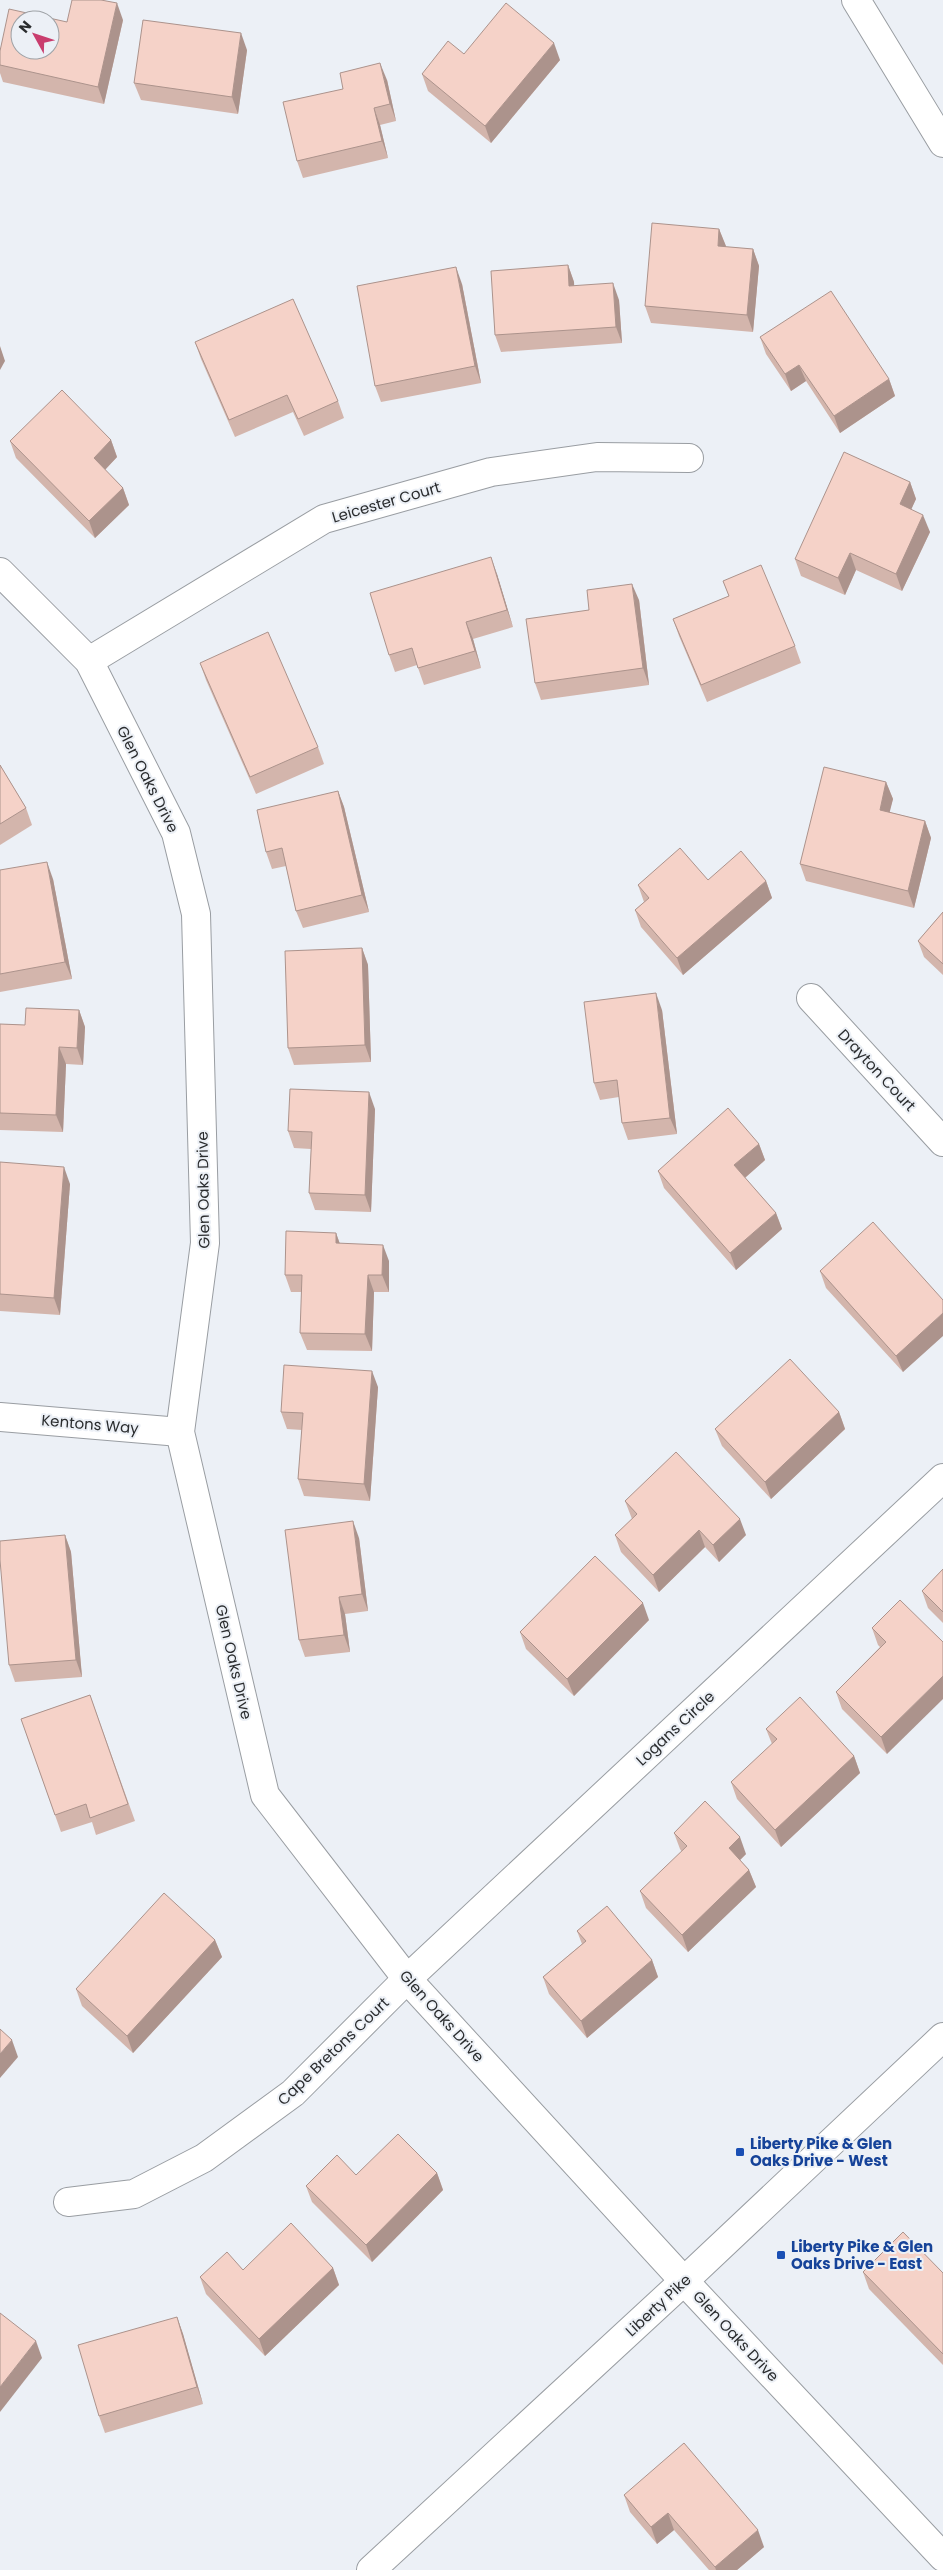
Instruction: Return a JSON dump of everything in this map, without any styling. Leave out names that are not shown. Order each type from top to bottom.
[{"type":"street","points":[[856,0],[943,143]]},
{"type":"street","name":"Leicester Court","points":[[88,661],[324,519],[491,472],[597,457],[689,458]]},
{"type":"street","name":"Glen Oaks Drive","points":[[0,572],[88,661],[176,833],[196,914],[205,1243],[180,1432],[264,1795],[407,1979],[684,2281],[943,2557]]},
{"type":"street","name":"Drayton Court","points":[[811,998],[943,1142]]},
{"type":"street","name":"Kentons Way","points":[[0,1417],[180,1432]]},
{"type":"street","name":"Logans Circle","points":[[407,1979],[943,1478]]},
{"type":"street","name":"Cape Bretons Court","points":[[68,2202],[134,2194],[204,2158],[294,2093],[407,1979]]},
{"type":"street","name":"Liberty Pike","points":[[371,2570],[684,2281],[943,2037]]},
{"type":"building","points":[[72,0],[101,0],[117,3],[98,87],[0,65],[0,51],[9,9],[13,10],[10,10],[10,60],[60,60],[60,20],[67,22]]},
{"type":"building","points":[[506,3],[554,43],[485,126],[422,74],[448,41],[464,54]]},
{"type":"building","points":[[143,20],[241,33],[232,97],[134,83]]},
{"type":"building","points":[[380,63],[390,104],[374,108],[382,141],[297,161],[283,102],[343,89],[340,73]]},
{"type":"building","points":[[652,223],[719,229],[718,246],[753,249],[747,315],[645,306]]},
{"type":"building","points":[[568,265],[569,286],[613,283],[616,327],[495,335],[491,271]]},
{"type":"building","points":[[456,267],[475,366],[375,386],[357,286]]},
{"type":"building","points":[[831,291],[889,379],[834,416],[799,365],[785,374],[760,337]]},
{"type":"building","points":[[293,299],[338,401],[298,419],[287,395],[229,420],[195,342]]},
{"type":"building","points":[[62,390],[111,440],[94,458],[123,488],[89,521],[10,441]]},
{"type":"building","points":[[844,452],[910,482],[900,504],[923,515],[896,574],[850,553],[838,578],[795,559]]},
{"type":"building","points":[[491,557],[507,610],[466,622],[475,651],[418,668],[412,648],[389,655],[370,593]]},
{"type":"building","points":[[761,565],[795,646],[701,685],[673,619],[729,596],[723,581]]},
{"type":"building","points":[[632,584],[643,668],[535,683],[526,619],[589,610],[587,590]]},
{"type":"building","points":[[268,632],[318,747],[250,777],[200,663]]},
{"type":"building","points":[[0,765],[26,808],[0,824]]},
{"type":"building","points":[[824,767],[886,782],[880,810],[925,821],[908,891],[800,864]]},
{"type":"building","points":[[338,791],[362,895],[296,911],[282,848],[266,852],[257,810]]},
{"type":"building","points":[[680,848],[708,880],[741,851],[766,881],[677,958],[635,910],[649,898],[638,885]]},
{"type":"building","points":[[47,862],[65,962],[0,974],[0,870]]},
{"type":"building","points":[[943,912],[943,964],[918,941]]},
{"type":"building","points":[[362,948],[365,1045],[288,1048],[285,951]]},
{"type":"building","points":[[656,993],[670,1118],[622,1123],[617,1080],[594,1083],[584,1002]]},
{"type":"building","points":[[26,1008],[79,1010],[77,1048],[59,1047],[56,1115],[0,1113],[0,1024],[25,1025]]},
{"type":"building","points":[[290,1089],[369,1092],[365,1195],[309,1193],[312,1132],[288,1131]]},
{"type":"building","points":[[728,1108],[759,1144],[734,1165],[776,1213],[730,1253],[658,1171]]},
{"type":"building","points":[[0,1162],[64,1167],[54,1298],[0,1294]]},
{"type":"building","points":[[873,1222],[943,1300],[943,1313],[896,1356],[820,1271]]},
{"type":"building","points":[[286,1231],[336,1233],[336,1243],[383,1245],[382,1275],[368,1275],[365,1334],[300,1333],[302,1275],[285,1275]]},
{"type":"building","points":[[790,1359],[839,1412],[765,1482],[715,1429]]},
{"type":"building","points":[[284,1365],[372,1371],[364,1484],[298,1479],[303,1413],[281,1412]]},
{"type":"building","points":[[676,1452],[740,1519],[713,1545],[699,1530],[653,1575],[615,1535],[637,1514],[625,1501]]},
{"type":"building","points":[[353,1521],[362,1594],[339,1597],[344,1635],[299,1640],[285,1530]]},
{"type":"building","points":[[65,1535],[76,1660],[9,1665],[0,1541]]},
{"type":"building","points":[[595,1556],[643,1603],[567,1679],[520,1632]]},
{"type":"building","points":[[943,1569],[943,1612],[922,1591]]},
{"type":"building","points":[[900,1600],[943,1642],[943,1676],[881,1737],[836,1692],[886,1642],[872,1628]]},
{"type":"building","points":[[90,1695],[128,1804],[90,1818],[86,1804],[55,1815],[21,1719]]},
{"type":"building","points":[[800,1697],[854,1756],[775,1830],[731,1782],[777,1739],[766,1729]]},
{"type":"building","points":[[705,1801],[740,1837],[729,1848],[749,1870],[682,1935],[640,1891],[687,1846],[674,1833]]},
{"type":"building","points":[[164,1893],[215,1940],[127,2036],[76,1989]]},
{"type":"building","points":[[607,1906],[652,1960],[581,2021],[543,1977],[586,1941],[577,1931]]},
{"type":"building","points":[[0,2029],[12,2040],[0,2054]]},
{"type":"building","points":[[398,2134],[437,2173],[366,2245],[306,2186],[337,2155],[356,2175]]},
{"type":"building","points":[[291,2223],[333,2268],[259,2339],[200,2277],[227,2252],[243,2270]]},
{"type":"building","points":[[903,2232],[943,2273],[943,2354],[863,2272]]},
{"type":"building","points":[[0,2313],[36,2341],[0,2387]]},
{"type":"building","points":[[177,2317],[197,2387],[99,2416],[78,2345]]},
{"type":"building","points":[[684,2443],[758,2530],[715,2567],[668,2513],[651,2527],[624,2495]]},
{"type":"place","name":"Liberty Pike & Glen Oaks Drive - West","points":[[740,2152]]},
{"type":"place","name":"Liberty Pike & Glen Oaks Drive - East","points":[[781,2255]]}]
